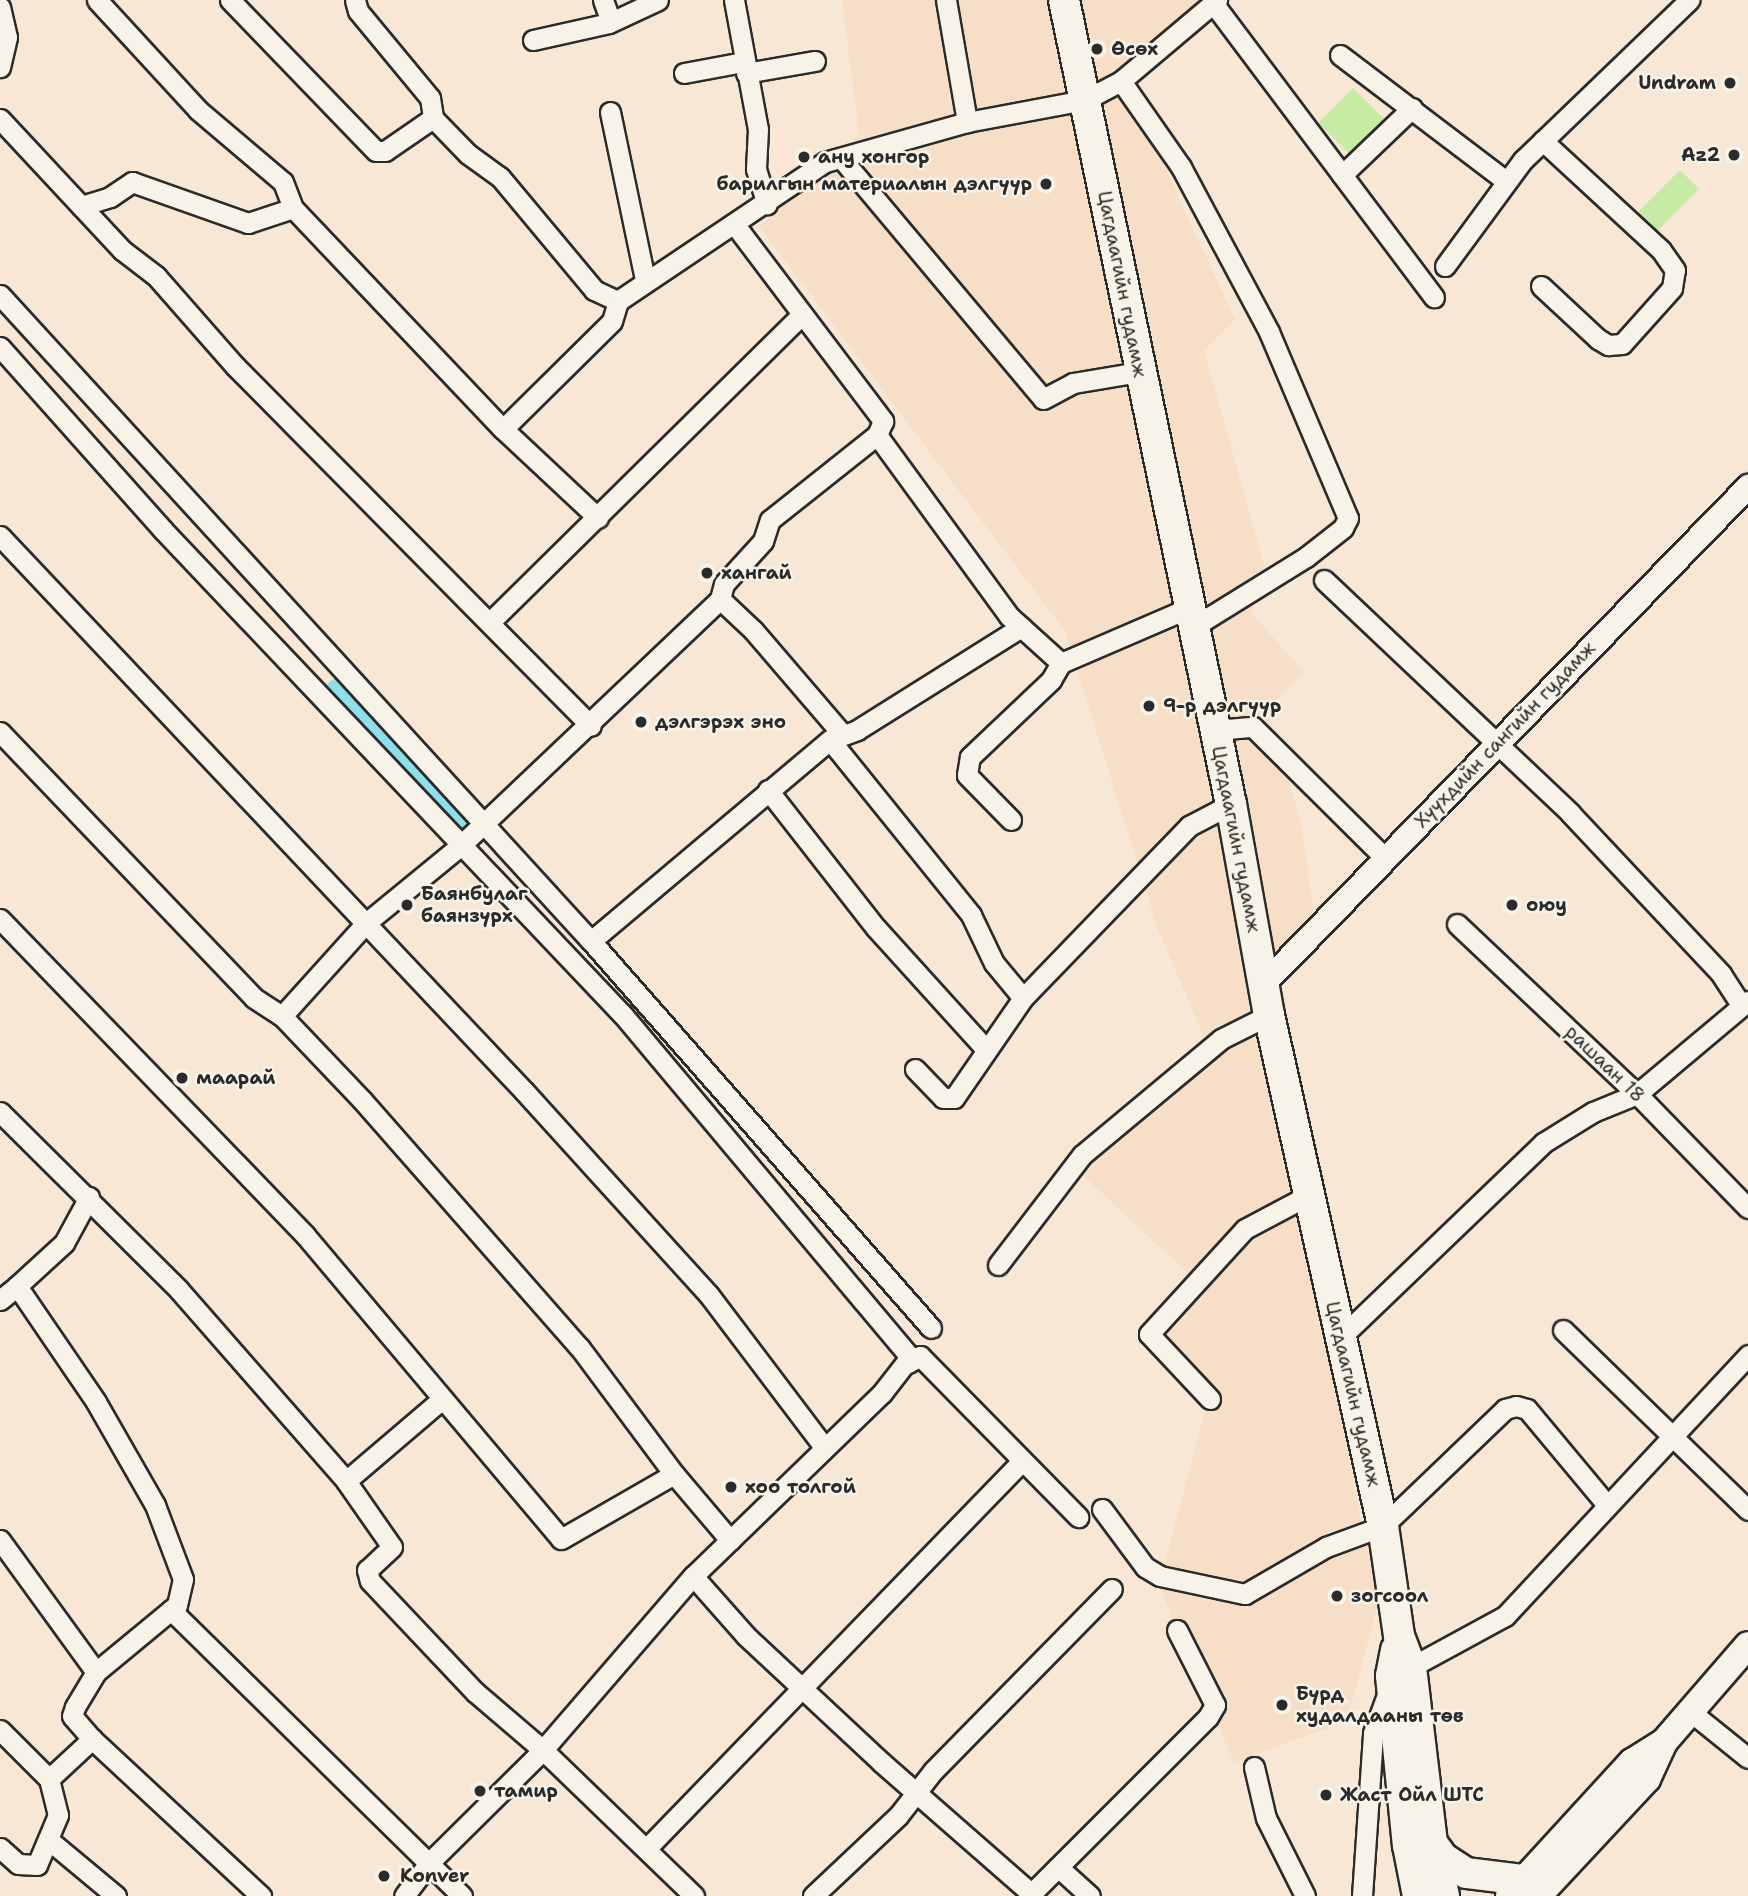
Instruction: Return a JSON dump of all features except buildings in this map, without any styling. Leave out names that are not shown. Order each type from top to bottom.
[{"type":"main road","name":"Цагдаагийн гудамж","points":[[1065,0],[1139,372],[1231,804],[1262,985],[1382,1526],[1399,1636],[1420,1844],[1418,1896]]},
{"type":"main road","points":[[1412,1896],[1420,1844],[1466,1873],[1524,1891],[1632,1762],[1664,1742],[1748,1645]]},
{"type":"main road","name":"Цагдаагийн гудамж","points":[[1420,1844],[1444,1896]]},
{"type":"street","points":[[97,0],[198,110],[283,182],[293,208],[503,429],[598,518]]},
{"type":"street","points":[[230,0],[376,151],[385,151],[433,118]]},
{"type":"street","points":[[355,0],[358,11],[430,97],[433,118],[468,154],[500,177],[594,290],[618,301]]},
{"type":"street","points":[[603,0],[610,19]]},
{"type":"street","points":[[533,40],[609,23],[610,19],[658,0]]},
{"type":"street","points":[[734,0],[744,68],[758,129],[756,169],[767,204]]},
{"type":"street","points":[[946,0],[967,122]]},
{"type":"street","points":[[1445,266],[1506,181],[1543,141],[1689,0]]},
{"type":"street","points":[[503,429],[612,321],[618,301],[645,280],[767,204],[825,162],[967,122],[1086,100],[1121,81],[1215,1],[1434,297]]},
{"type":"street","points":[[0,7],[7,37],[0,67]]},
{"type":"street","points":[[1340,55],[1506,181]]},
{"type":"street","points":[[684,73],[815,61]]},
{"type":"street","points":[[1011,820],[967,775],[970,757],[1051,680],[1061,663],[1191,617],[1306,557],[1343,528],[1348,518],[1269,332],[1181,167],[1121,81]]},
{"type":"street","points":[[1342,174],[1412,108]]},
{"type":"street","points":[[610,112],[645,280]]},
{"type":"street","points":[[0,119],[122,250],[156,276],[235,366],[491,621],[591,726]]},
{"type":"street","points":[[1541,286],[1598,339],[1608,345],[1622,344],[1672,288],[1675,270],[1661,250],[1543,141]]},
{"type":"street","points":[[841,158],[1042,399],[1073,383],[1139,372]]},
{"type":"street","points":[[81,206],[110,197],[132,182],[248,223],[293,208]]},
{"type":"street","points":[[282,1016],[366,923],[460,846],[591,726],[720,599],[724,584],[763,541],[770,520],[877,435],[883,421],[735,225]]},
{"type":"street","points":[[0,295],[482,825],[591,941],[931,1328]]},
{"type":"street","points":[[491,621],[801,315]]},
{"type":"street","points":[[0,347],[163,530],[460,846],[512,894],[623,1015],[906,1350],[908,1363]]},
{"type":"street","points":[[877,435],[1021,627],[1061,663]]},
{"type":"street","name":"Хүүхдийн сангийн гудамж","points":[[1262,985],[1748,486]]},
{"type":"street","points":[[0,536],[366,923],[709,1295],[824,1447]]},
{"type":"street","points":[[1324,580],[1497,742],[1643,888],[1745,1004],[1637,1094],[1593,1112],[1543,1143],[1341,1337]]},
{"type":"street","points":[[720,599],[753,630],[836,737],[971,915],[994,963],[1023,998]]},
{"type":"street","points":[[591,941],[768,790],[836,737],[857,730],[1021,627]]},
{"type":"street","points":[[1215,730],[1252,727],[1385,858]]},
{"type":"street","points":[[0,732],[254,998],[282,1016],[512,1267],[602,1376],[674,1474],[730,1540]]},
{"type":"street","points":[[768,790],[876,928],[985,1048]]},
{"type":"street","points":[[915,1069],[949,1099],[957,1094],[985,1048],[1023,998],[1189,826],[1231,804]]},
{"type":"street","points":[[0,919],[304,1235],[561,1539],[674,1474]]},
{"type":"street","name":"рашаан 18","points":[[1457,924],[1637,1094],[1748,1208]]},
{"type":"street","points":[[999,1265],[1082,1155],[1221,1039],[1269,1015]]},
{"type":"street","points":[[0,1112],[89,1197],[179,1290],[346,1481],[392,1547],[365,1575],[475,1692],[543,1750],[694,1896]]},
{"type":"street","points":[[1210,1399],[1149,1334],[1245,1230],[1307,1196]]},
{"type":"street","points":[[0,1300],[64,1242],[89,1197]]},
{"type":"street","points":[[851,1287],[873,1264]]},
{"type":"street","points":[[17,1286],[96,1402],[155,1505],[183,1579],[177,1605],[96,1672],[72,1716],[92,1739],[261,1896]]},
{"type":"street","points":[[1563,1330],[1748,1510]]},
{"type":"street","points":[[1362,1896],[1373,1733],[1401,1674],[1506,1616],[1748,1355]]},
{"type":"street","points":[[404,1896],[429,1863],[543,1750],[693,1576],[908,1363],[920,1356],[1078,1517]]},
{"type":"street","points":[[346,1481],[442,1399]]},
{"type":"street","points":[[1102,1509],[1145,1567],[1181,1581],[1245,1594],[1326,1547],[1382,1526],[1505,1409],[1516,1406],[1527,1409],[1607,1505]]},
{"type":"street","points":[[647,1848],[806,1689],[1022,1461]]},
{"type":"street","points":[[0,1539],[96,1672]]},
{"type":"street","points":[[693,1576],[746,1636],[806,1689],[881,1762],[919,1792],[1031,1895],[1172,1758],[1214,1705],[1177,1630]]},
{"type":"street","points":[[813,1896],[919,1792],[933,1771],[1112,1589]]},
{"type":"street","points":[[171,1610],[462,1896]]},
{"type":"street","points":[[1691,1712],[1748,1758]]},
{"type":"street","points":[[0,1730],[48,1779],[58,1815],[50,1841],[37,1865],[18,1864],[0,1848]]},
{"type":"street","points":[[48,1779],[92,1739]]},
{"type":"street","points":[[1254,1767],[1266,1818],[1305,1896]]},
{"type":"street","points":[[50,1841],[116,1896]]},
{"type":"street","points":[[1058,1867],[1090,1896]]},
{"type":"shaded area","points":[[842,0],[1232,0],[1127,84],[1235,320],[1204,350],[1264,565],[1251,613],[1304,672],[1267,710],[1301,821],[1314,917],[1252,982],[1378,1603],[1347,1721],[1234,1762],[1159,1585],[1207,1404],[1141,1335],[1194,1279],[1076,1169],[1205,1039],[1158,929],[1065,631],[759,226],[832,169],[859,133]]},
{"type":"green space","points":[[1353,88],[1385,120],[1350,154],[1318,123]]},
{"type":"green space","points":[[1680,170],[1699,189],[1657,231],[1638,212]]},
{"type":"waterway","points":[[339,692],[462,826]]},
{"type":"place","name":"Өсөх","points":[[1097,49]]},
{"type":"place","name":"Undram","points":[[1730,83]]},
{"type":"place","name":"Az2","points":[[1734,155]]},
{"type":"place","name":"ану хонгор","points":[[804,157]]},
{"type":"place","name":"барилгын материалын дэлгүүр","points":[[1046,184]]},
{"type":"place","name":"хангай","points":[[707,573]]},
{"type":"place","name":"9-р дэлгүүр","points":[[1149,706]]},
{"type":"place","name":"дэлгэрэх эно","points":[[641,722]]},
{"type":"place","name":"Баянбулаг баянзүрх","points":[[407,905]]},
{"type":"place","name":"оюу","points":[[1512,905]]},
{"type":"place","name":"маарай","points":[[182,1078]]},
{"type":"place","name":"хоо толгой","points":[[731,1487]]},
{"type":"place","name":"зогсоол","points":[[1337,1596]]},
{"type":"place","name":"Бүрд худалдааны төв","points":[[1282,1705]]},
{"type":"place","name":"тамир","points":[[480,1791]]},
{"type":"place","name":"Жаст Ойл ШТС","points":[[1326,1795]]},
{"type":"place","name":"Konver","points":[[384,1876]]}]
